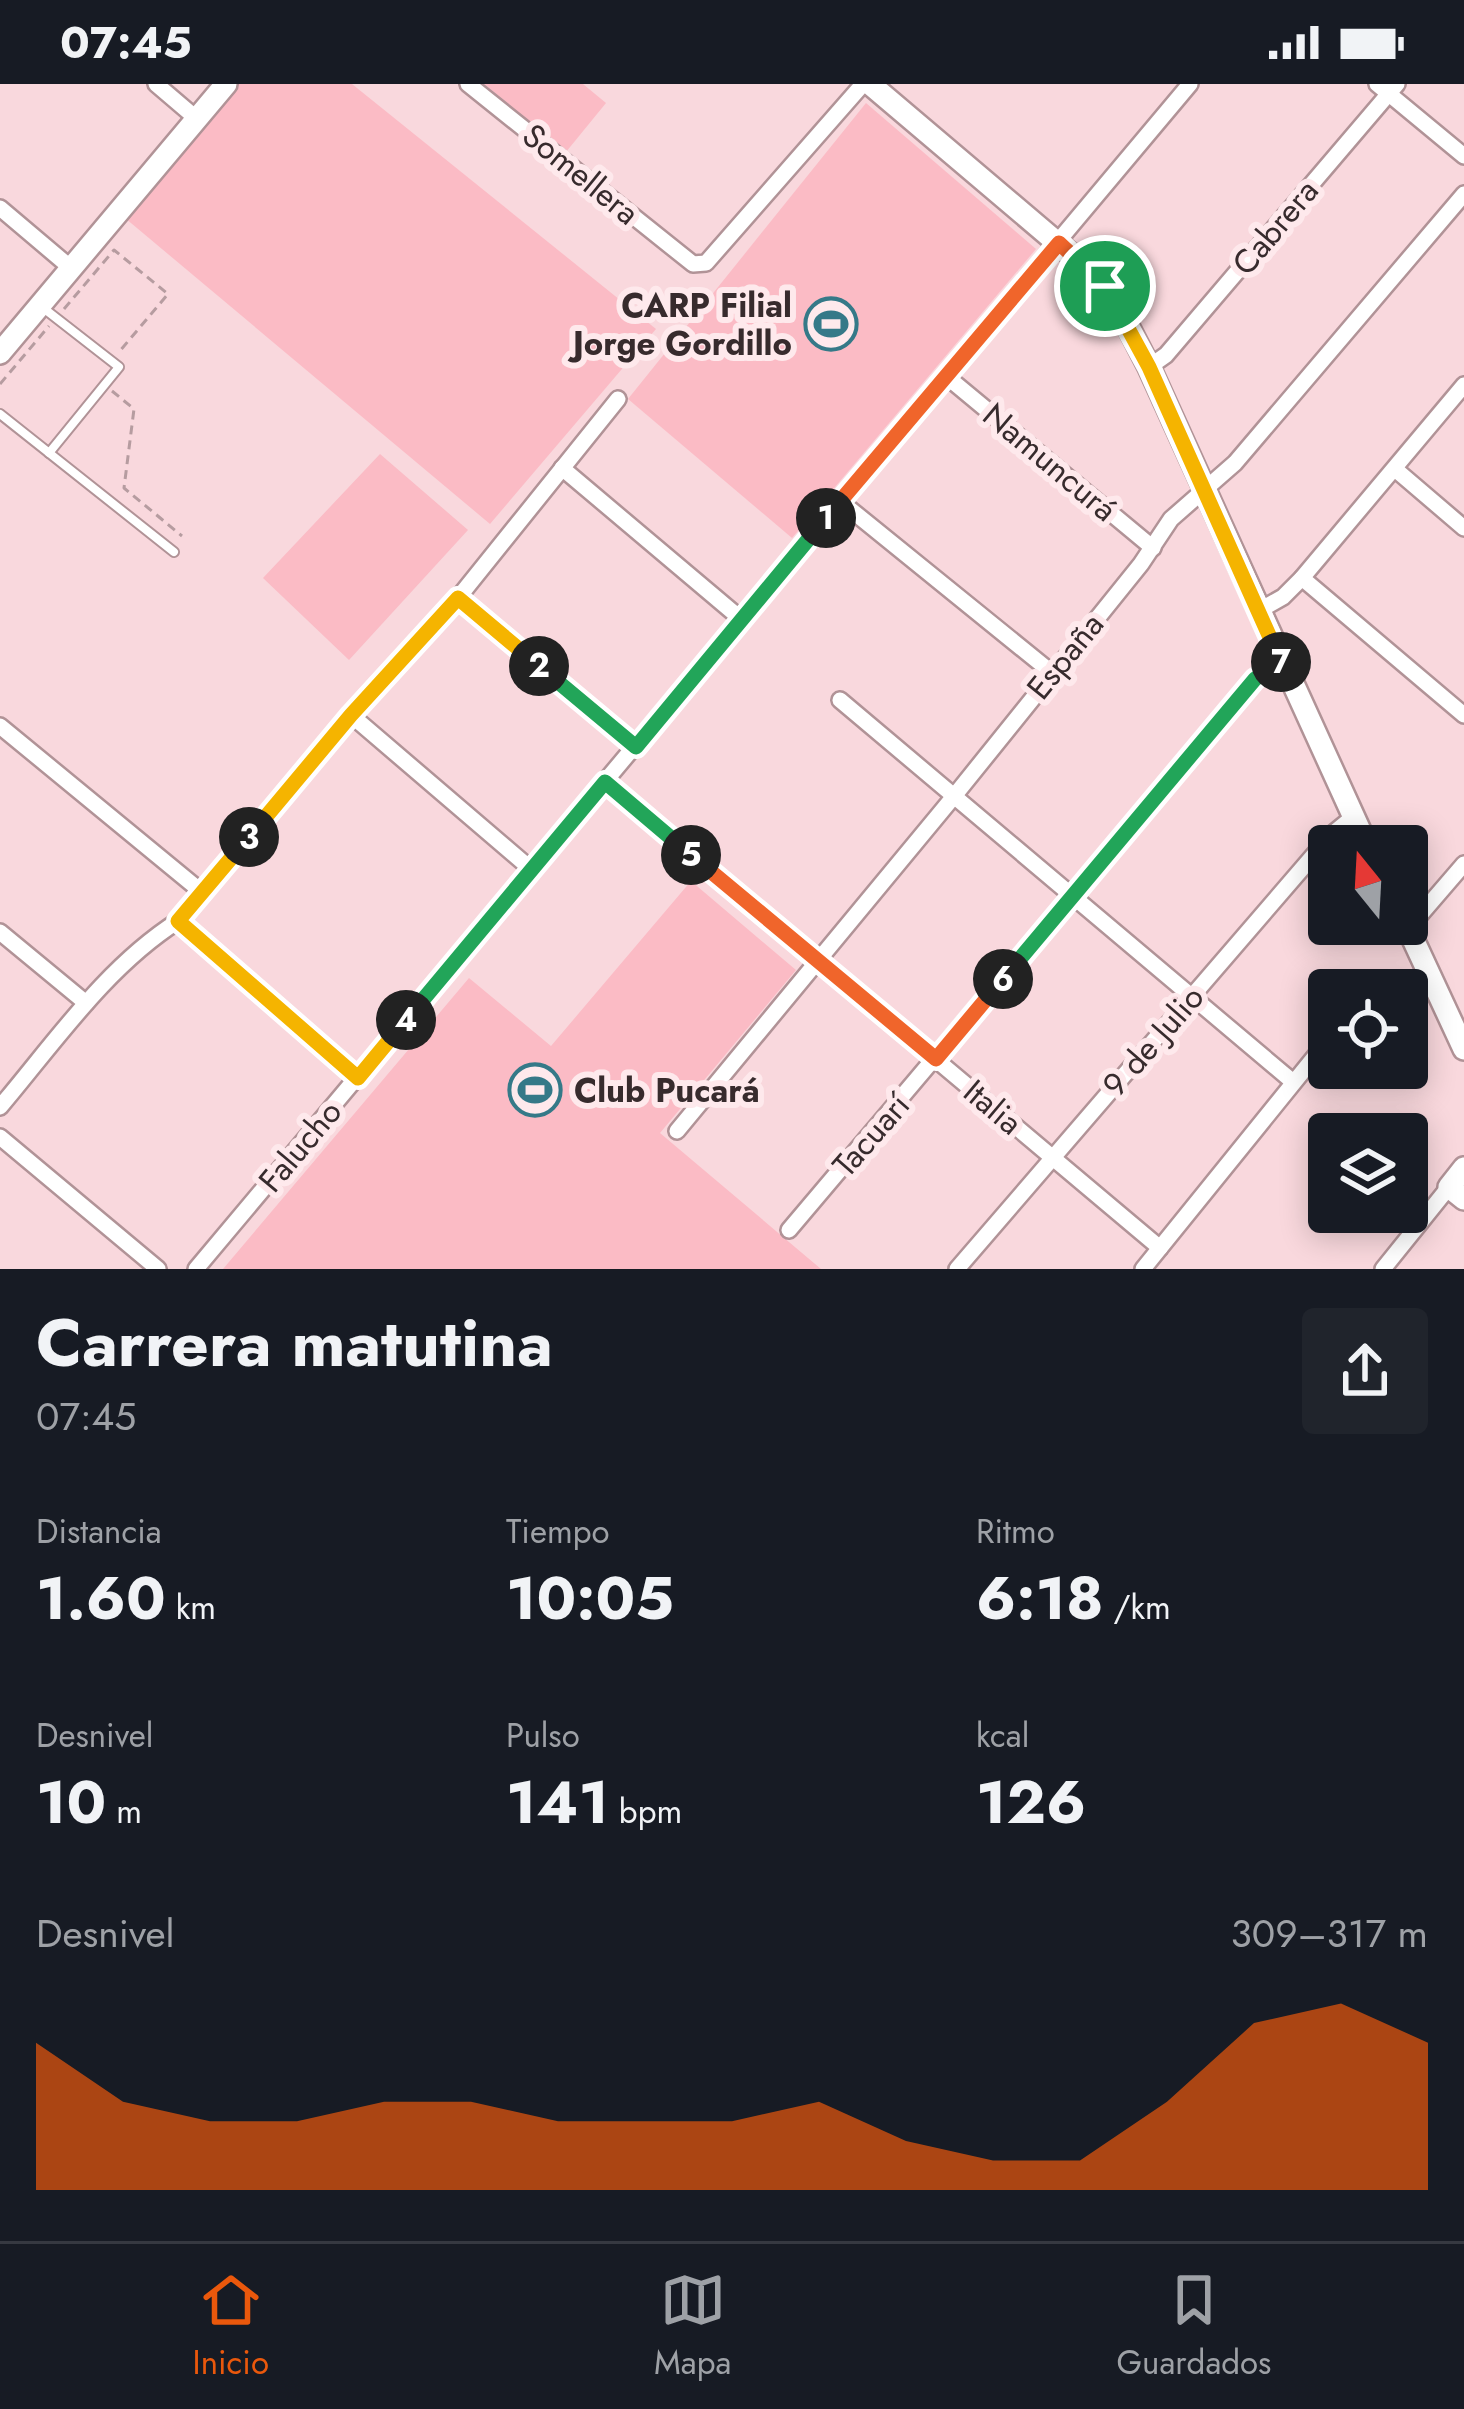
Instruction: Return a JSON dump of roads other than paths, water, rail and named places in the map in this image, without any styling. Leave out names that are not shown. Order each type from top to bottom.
[{"type":"street","points":[[156,84],[197,118]]},
{"type":"street","points":[[0,353],[46,314],[70,268],[226,84]]},
{"type":"street","name":"Somellera","points":[[468,84],[693,264],[706,262],[866,84]]},
{"type":"street","points":[[866,84],[1105,286],[1149,367],[1357,825]]},
{"type":"street","name":"Falucho","points":[[196,1269],[1190,84]]},
{"type":"street","points":[[1387,87],[1464,156]]},
{"type":"street","name":"Cabrera","points":[[1149,367],[1166,355],[1387,87]]},
{"type":"street","name":"España","points":[[677,1130],[955,795],[1172,519],[1235,463],[1464,194]]},
{"type":"street","points":[[0,208],[70,268]]},
{"type":"street","name":"Namuncurá","points":[[946,376],[1153,548]]},
{"type":"street","points":[[1260,610],[1302,578],[1464,386]]},
{"type":"street","points":[[0,1108],[142,944],[178,921],[351,715],[458,598],[618,399]]},
{"type":"street","points":[[562,468],[741,619]]},
{"type":"street","points":[[1395,469],[1464,528]]},
{"type":"street","points":[[840,501],[1051,672]]},
{"type":"street","points":[[1302,578],[1464,716]]},
{"type":"street","points":[[458,598],[636,747]]},
{"type":"street","name":"Tacuarí","points":[[789,1230],[1263,670],[1282,661]]},
{"type":"street","points":[[840,700],[1292,1081]]},
{"type":"street","points":[[351,715],[532,870]]},
{"type":"street","points":[[0,726],[203,892]]},
{"type":"street","name":"Italia","points":[[605,782],[1160,1248]]},
{"type":"street","name":"9 de Julio","points":[[957,1269],[1331,836],[1353,817]]},
{"type":"street","points":[[1428,904],[1464,864]]},
{"type":"street","points":[[178,921],[358,1078]]},
{"type":"street","points":[[0,932],[86,1004]]},
{"type":"street","points":[[1415,945],[1464,1049]]},
{"type":"street","points":[[1143,1269],[1308,1063]]},
{"type":"street","points":[[0,1137],[158,1269]]},
{"type":"street","points":[[1383,1269],[1457,1193],[1464,1168]]},
{"type":"lane","points":[[46,314],[119,367],[49,453]]},
{"type":"lane","points":[[0,414],[174,552]]},
{"type":"place","name":"CARP Filial Jorge Gordillo","points":[[831,324]]},
{"type":"place","name":"Club Pucará","points":[[535,1090]]}]
